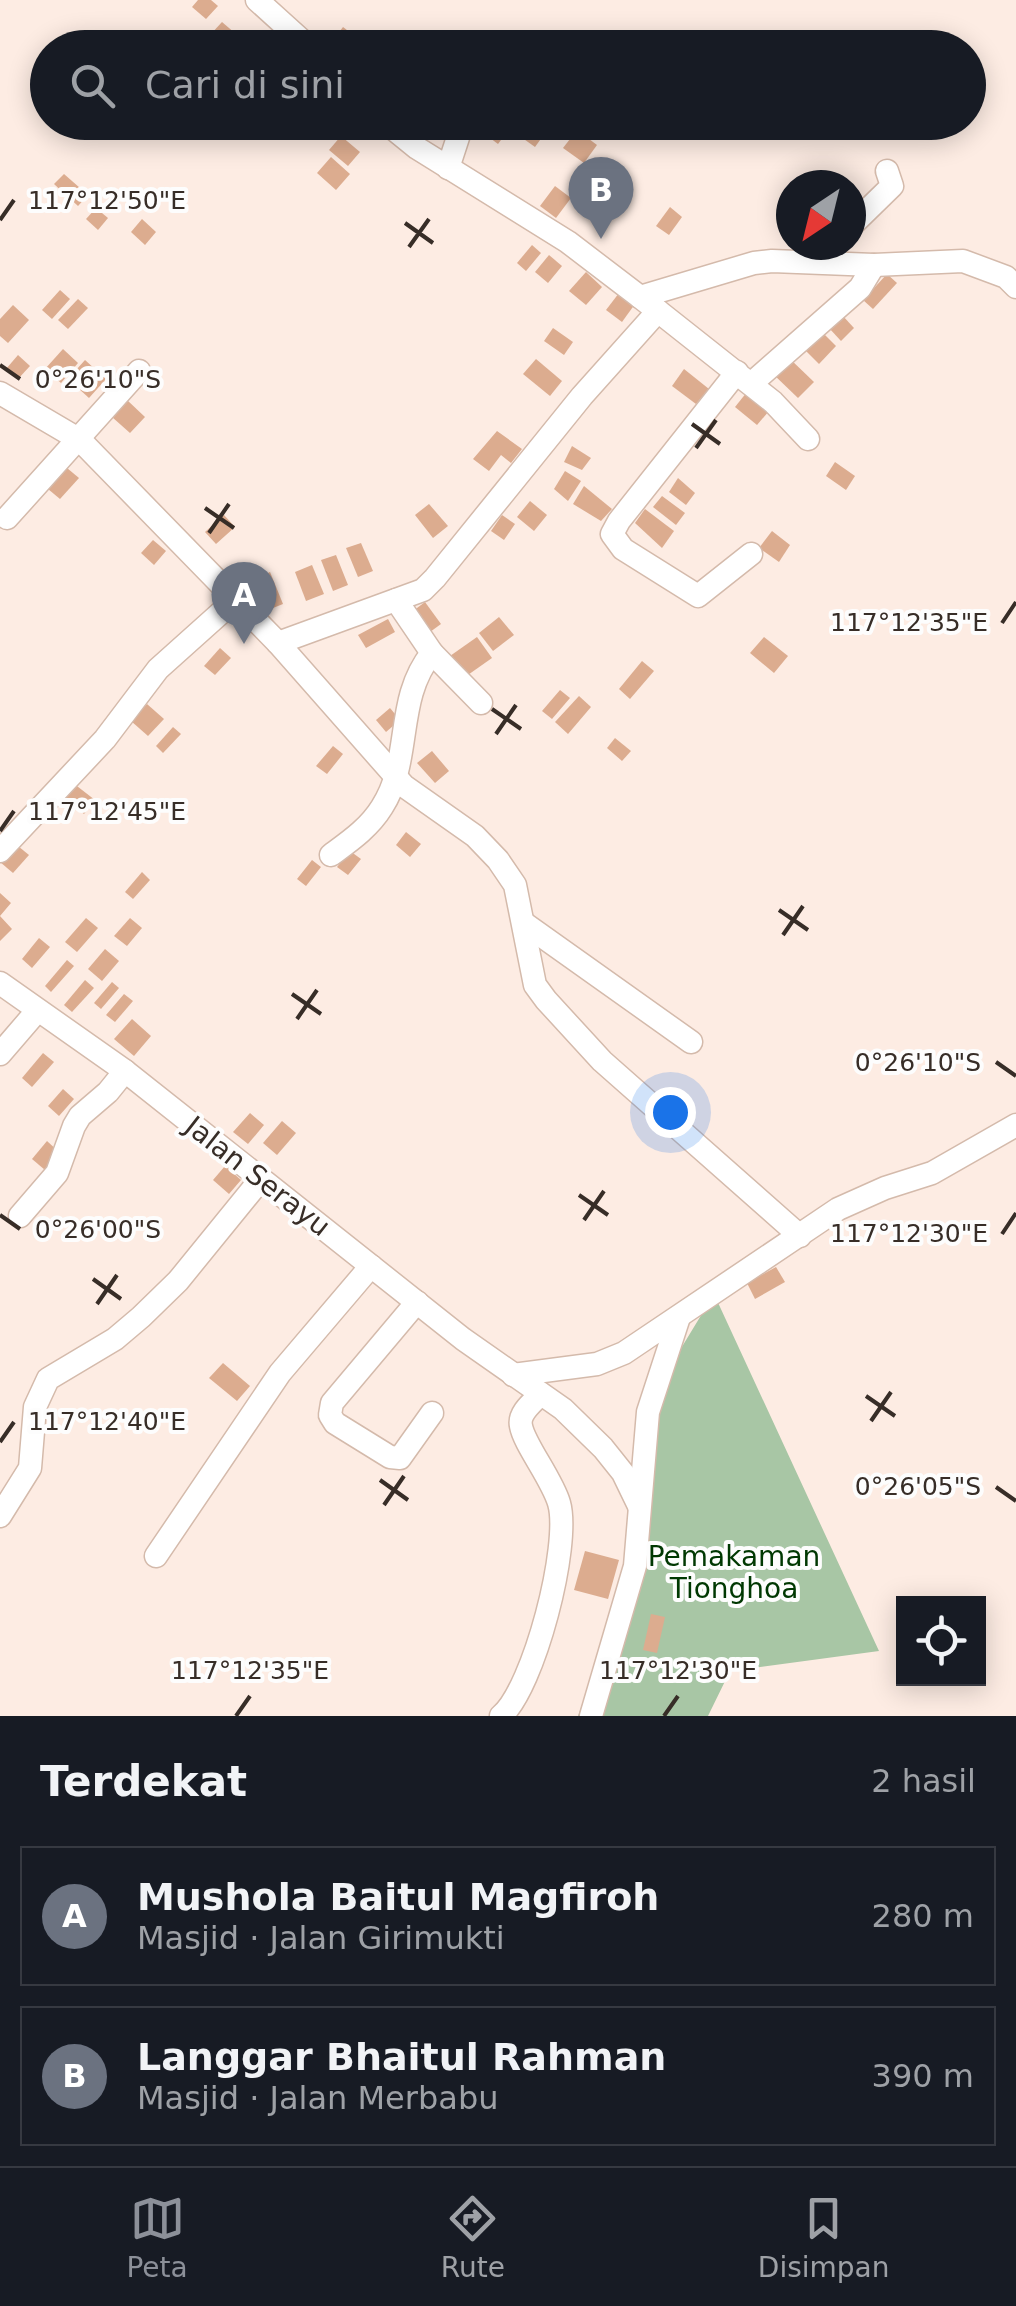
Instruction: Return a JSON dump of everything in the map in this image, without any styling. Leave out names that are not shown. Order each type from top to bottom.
[{"type":"street","points":[[257,0],[290,30]]},
{"type":"street","points":[[410,140],[568,242],[744,378],[790,417],[808,439]]},
{"type":"street","points":[[448,168],[457,140]]},
{"type":"street","points":[[866,211],[892,186],[887,171]]},
{"type":"street","points":[[278,643],[423,590],[582,396],[649,304],[754,263],[781,260]]},
{"type":"street","points":[[856,260],[874,265],[963,261],[1006,278],[1016,288]]},
{"type":"street","points":[[751,554],[698,596],[623,550],[612,534],[619,521],[744,378],[860,288],[874,265]]},
{"type":"street","points":[[8,518],[138,371]]},
{"type":"street","points":[[0,393],[80,440],[278,643],[396,776],[474,836],[515,884],[535,985],[563,1020],[602,1061],[800,1236]]},
{"type":"street","points":[[0,851],[105,739],[158,669],[236,600]]},
{"type":"street","points":[[396,600],[432,653],[481,703]]},
{"type":"street","points":[[330,855],[374,819],[396,776],[412,685],[432,653]]},
{"type":"street","points":[[525,924],[691,1042]]},
{"type":"street","name":"Jalan Serayu","points":[[0,983],[36,1012],[125,1070],[417,1302],[584,1427],[622,1474],[639,1506]]},
{"type":"street","points":[[0,1054],[36,1012]]},
{"type":"street","points":[[20,1216],[57,1173],[80,1116],[120,1080],[125,1070]]},
{"type":"street","points":[[513,1375],[568,1370],[612,1358],[838,1210],[885,1188],[932,1173],[1016,1125]]},
{"type":"street","points":[[0,1516],[30,1468],[35,1407],[48,1379],[115,1339],[141,1317],[178,1281],[262,1179]]},
{"type":"street","points":[[156,1556],[280,1373],[371,1266]]},
{"type":"street","points":[[417,1302],[332,1402],[330,1415],[335,1423],[390,1458],[400,1458],[432,1413]]},
{"type":"street","points":[[591,1716],[630,1588],[648,1412],[679,1317]]},
{"type":"street","points":[[501,1716],[519,1695],[530,1671],[545,1620],[563,1526],[560,1503],[548,1474],[520,1426],[522,1415],[541,1394]]},
{"type":"green space","name":"Pemakaman Tionghoa","points":[[714,1294],[879,1651],[730,1671],[708,1716],[578,1716],[650,1516],[663,1378]]},
{"type":"building","points":[[198,0],[211,0],[218,6],[206,19],[192,7]]},
{"type":"building","points":[[222,22],[231,30],[215,30]]},
{"type":"building","points":[[338,140],[346,140],[360,152],[348,166],[329,150]]},
{"type":"building","points":[[569,140],[590,140],[597,145],[584,163],[563,148]]},
{"type":"building","points":[[331,157],[350,174],[336,190],[317,173]]},
{"type":"building","points":[[64,174],[88,195],[78,206],[54,184]]},
{"type":"building","points":[[555,186],[571,198],[556,218],[540,206]]},
{"type":"building","points":[[670,207],[682,217],[669,235],[656,226]]},
{"type":"building","points":[[96,208],[108,218],[98,230],[86,219]]},
{"type":"building","points":[[142,219],[156,232],[145,245],[131,232]]},
{"type":"building","points":[[532,245],[541,253],[526,271],[517,263]]},
{"type":"building","points":[[549,255],[562,266],[548,283],[535,272]]},
{"type":"building","points":[[586,272],[602,287],[586,305],[569,291]]},
{"type":"building","points":[[887,274],[897,283],[873,309],[863,300]]},
{"type":"building","points":[[60,290],[70,299],[52,319],[42,310]]},
{"type":"building","points":[[619,293],[635,304],[622,322],[606,310]]},
{"type":"building","points":[[78,299],[88,308],[68,329],[58,320]]},
{"type":"building","points":[[13,305],[29,320],[8,343],[0,336],[0,319]]},
{"type":"building","points":[[842,315],[854,328],[841,341],[829,328]]},
{"type":"building","points":[[553,328],[573,342],[564,355],[544,341]]},
{"type":"building","points":[[821,331],[836,346],[819,364],[804,349]]},
{"type":"building","points":[[63,349],[78,363],[61,383],[45,369]]},
{"type":"building","points":[[18,355],[30,366],[18,379],[6,369]]},
{"type":"building","points":[[788,357],[814,382],[798,398],[772,373]]},
{"type":"building","points":[[536,359],[562,381],[550,396],[523,374]]},
{"type":"building","points":[[85,360],[106,379],[89,398],[68,379]]},
{"type":"building","points":[[684,369],[709,389],[696,404],[672,386]]},
{"type":"building","points":[[747,392],[769,411],[757,425],[735,407]]},
{"type":"building","points":[[127,400],[145,417],[130,433],[112,417]]},
{"type":"building","points":[[497,431],[522,449],[511,463],[501,455],[489,471],[473,459]]},
{"type":"building","points":[[572,446],[591,458],[582,470],[564,462]]},
{"type":"building","points":[[835,462],[855,476],[846,490],[826,476]]},
{"type":"building","points":[[67,468],[79,478],[60,499],[48,489]]},
{"type":"building","points":[[565,471],[581,481],[568,501],[554,489]]},
{"type":"building","points":[[678,478],[695,493],[686,505],[669,492]]},
{"type":"building","points":[[584,486],[612,509],[601,521],[573,504]]},
{"type":"building","points":[[662,496],[685,513],[676,525],[653,507]]},
{"type":"building","points":[[530,501],[547,515],[534,531],[517,517]]},
{"type":"building","points":[[429,504],[448,526],[433,538],[415,515]]},
{"type":"building","points":[[645,509],[674,531],[662,548],[635,523]]},
{"type":"building","points":[[224,515],[235,527],[216,544],[205,532]]},
{"type":"building","points":[[502,515],[515,524],[504,540],[491,531]]},
{"type":"building","points":[[772,531],[790,545],[779,562],[759,548]]},
{"type":"building","points":[[153,540],[166,551],[154,565],[141,553]]},
{"type":"building","points":[[361,543],[373,571],[358,577],[346,548]]},
{"type":"building","points":[[336,555],[348,585],[333,591],[321,560]]},
{"type":"building","points":[[312,565],[324,594],[306,601],[295,572]]},
{"type":"building","points":[[270,572],[283,604],[273,608],[261,576]]},
{"type":"building","points":[[425,602],[441,624],[430,632],[413,611]]},
{"type":"building","points":[[499,617],[514,635],[493,651],[479,633]]},
{"type":"building","points":[[388,619],[395,632],[366,648],[358,635]]},
{"type":"building","points":[[477,637],[492,658],[465,677],[450,656]]},
{"type":"building","points":[[764,637],[788,656],[774,673],[750,653]]},
{"type":"building","points":[[220,648],[231,658],[215,675],[204,666]]},
{"type":"building","points":[[642,661],[654,671],[630,699],[619,689]]},
{"type":"building","points":[[560,690],[570,698],[552,719],[542,711]]},
{"type":"building","points":[[579,696],[591,707],[568,734],[555,722]]},
{"type":"building","points":[[147,704],[164,719],[148,736],[131,721]]},
{"type":"building","points":[[390,708],[400,720],[386,732],[376,720]]},
{"type":"building","points":[[173,727],[181,734],[163,753],[156,746]]},
{"type":"building","points":[[615,738],[631,751],[622,761],[607,748]]},
{"type":"building","points":[[333,746],[343,754],[327,774],[316,766]]},
{"type":"building","points":[[432,751],[449,771],[435,783],[417,763]]},
{"type":"building","points":[[73,783],[95,800],[84,814],[62,796]]},
{"type":"building","points":[[406,832],[421,844],[410,857],[396,845]]},
{"type":"building","points":[[13,842],[29,855],[13,873],[0,858]]},
{"type":"building","points":[[350,851],[361,859],[348,875],[337,867]]},
{"type":"building","points":[[312,860],[321,867],[306,886],[297,879]]},
{"type":"building","points":[[142,872],[150,880],[133,899],[125,892]]},
{"type":"building","points":[[0,893],[11,903],[0,916]]},
{"type":"building","points":[[0,916],[12,929],[0,941]]},
{"type":"building","points":[[86,918],[98,928],[77,952],[65,942]]},
{"type":"building","points":[[130,918],[142,928],[127,946],[114,936]]},
{"type":"building","points":[[39,938],[50,947],[32,968],[22,959]]},
{"type":"building","points":[[105,949],[119,961],[102,981],[88,969]]},
{"type":"building","points":[[67,960],[74,966],[51,992],[45,986]]},
{"type":"building","points":[[85,980],[94,988],[72,1012],[64,1005]]},
{"type":"building","points":[[112,982],[119,988],[101,1009],[94,1003]]},
{"type":"building","points":[[124,994],[133,1001],[115,1022],[106,1015]]},
{"type":"building","points":[[132,1019],[151,1036],[134,1056],[114,1039]]},
{"type":"building","points":[[43,1053],[54,1062],[32,1087],[22,1078]]},
{"type":"building","points":[[63,1089],[74,1099],[59,1116],[48,1106]]},
{"type":"building","points":[[250,1113],[264,1125],[248,1144],[233,1132]]},
{"type":"building","points":[[282,1121],[296,1133],[277,1155],[263,1143]]},
{"type":"building","points":[[47,1141],[60,1153],[45,1170],[32,1159]]},
{"type":"building","points":[[225,1166],[241,1180],[229,1194],[213,1180]]},
{"type":"building","points":[[776,1267],[785,1282],[755,1299],[747,1283]]},
{"type":"building","points":[[223,1363],[250,1386],[237,1401],[209,1378]]},
{"type":"building","points":[[585,1551],[619,1560],[608,1599],[574,1590]]},
{"type":"building","points":[[651,1614],[665,1617],[657,1653],[643,1650]]},
{"type":"place","name":"Langgar Bhaitul Rahman","points":[[601,239]]},
{"type":"place","name":"Mushola Baitul Magfiroh","points":[[244,644]]}]
